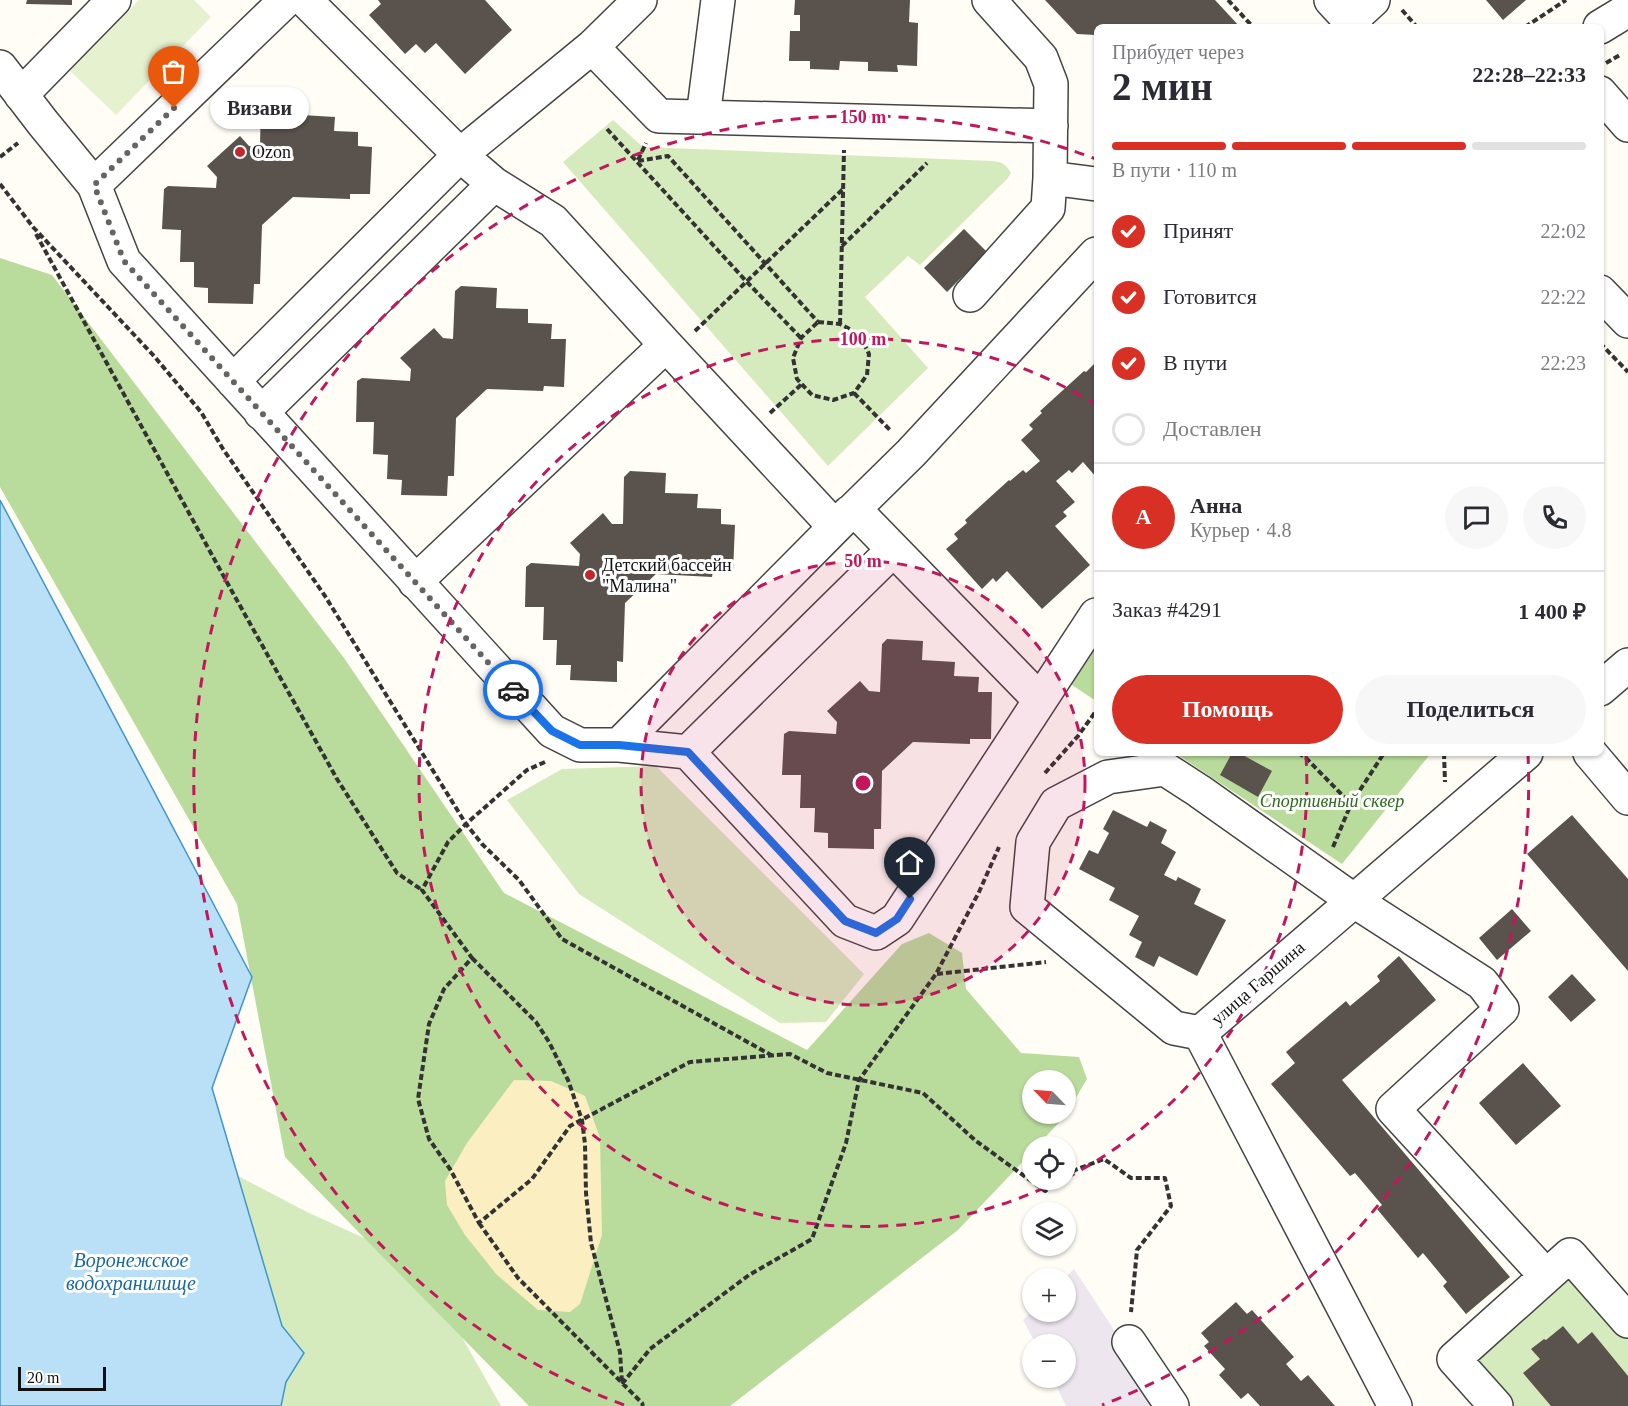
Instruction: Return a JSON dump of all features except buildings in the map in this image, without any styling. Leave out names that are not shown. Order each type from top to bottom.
[{"type":"street","points":[[21,94],[114,0]]},
{"type":"street","points":[[94,185],[286,0]]},
{"type":"street","points":[[305,0],[460,155],[494,184],[553,221],[748,433],[844,518],[892,550],[1040,700]]},
{"type":"street","points":[[233,381],[460,155],[592,47],[640,0]]},
{"type":"street","points":[[703,117],[718,0]]},
{"type":"street","points":[[970,295],[1048,208],[1050,178],[1051,84],[1041,58],[989,0]]},
{"type":"street","points":[[1604,25],[1628,10]]},
{"type":"street","points":[[592,47],[659,116],[1051,126]]},
{"type":"street","points":[[0,67],[94,185],[124,261],[552,731],[580,745],[619,745],[688,752],[845,921],[876,933],[897,919],[1094,618]]},
{"type":"street","points":[[1604,98],[1628,125]]},
{"type":"street","points":[[1050,178],[1094,184]]},
{"type":"street","points":[[261,413],[494,184]]},
{"type":"street","points":[[619,745],[911,453],[1094,256]]},
{"type":"street","points":[[1604,296],[1628,321]]},
{"type":"street","points":[[415,582],[669,349]]},
{"type":"street","points":[[688,752],[892,550]]},
{"type":"street","points":[[1604,686],[1628,665]]},
{"type":"street","name":"улица Гаршина","points":[[1395,1406],[1200,1033],[1522,756]]},
{"type":"street","points":[[1593,756],[1628,798]]},
{"type":"street","points":[[1200,1033],[1174,1028],[1027,907],[1032,842],[1056,804],[1108,777],[1165,770],[1199,791],[1353,900],[1482,983],[1502,1009],[1393,1109],[1546,1276]]},
{"type":"street","points":[[1496,1406],[1454,1359],[1570,1256],[1628,1321]]},
{"type":"street","points":[[1129,1342],[1172,1406]]},
{"type":"path","points":[[1228,0],[1250,24]]},
{"type":"path","points":[[1530,24],[1566,0]]},
{"type":"path","points":[[1362,11],[1407,24]]},
{"type":"path","points":[[1604,65],[1628,50]]},
{"type":"path","points":[[840,324],[844,121]]},
{"type":"path","points":[[607,129],[801,338]]},
{"type":"path","points":[[0,157],[6,153]]},
{"type":"path","points":[[638,161],[668,156],[818,322],[840,324],[859,334],[869,354],[867,375],[854,393],[833,400],[812,395],[797,380],[793,358],[801,338],[818,322]]},
{"type":"path","points":[[842,247],[927,163]]},
{"type":"path","points":[[0,184],[33,227],[154,356],[201,412],[223,449],[325,596],[466,824],[482,844],[519,880],[562,939],[771,1055]]},
{"type":"path","points":[[669,349],[746,281],[843,189]]},
{"type":"path","points":[[33,227],[337,778],[397,873],[422,890],[472,958],[536,1022],[549,1042],[568,1080],[582,1120],[591,1244],[620,1352],[622,1383]]},
{"type":"path","points":[[1604,347],[1628,372]]},
{"type":"path","points":[[748,433],[802,384]]},
{"type":"path","points":[[854,393],[911,453]]},
{"type":"path","points":[[1303,756],[1351,804]]},
{"type":"path","points":[[1321,877],[1351,804],[1382,756]]},
{"type":"path","points":[[422,890],[448,842],[527,770]]},
{"type":"path","points":[[622,1383],[650,1349],[749,1275],[812,1239],[846,1143],[859,1080],[936,974],[979,892]]},
{"type":"path","points":[[472,958],[444,989],[429,1024],[418,1099],[429,1139],[450,1169],[479,1224],[518,1278],[643,1406]]},
{"type":"path","points":[[936,974],[1089,958]]},
{"type":"path","points":[[479,1224],[532,1179],[570,1126],[690,1062],[790,1054],[827,1073],[923,1093],[976,1141],[1022,1174]]},
{"type":"path","points":[[1076,1170],[1104,1159],[1131,1178],[1165,1178],[1171,1206],[1137,1250],[1129,1342]]},
{"type":"shaded area","points":[[1076,1272],[1164,1406],[1066,1406],[1057,1388],[1076,1388],[1076,1334],[1031,1334],[1024,1322],[1076,1322]]},
{"type":"green space","points":[[139,0],[194,0],[211,17],[116,115],[70,71]]},
{"type":"green space","points":[[613,120],[643,147],[992,161],[1003,164],[1011,173],[920,265],[908,256],[865,297],[928,368],[828,466],[563,162]]},
{"type":"green space","points":[[0,258],[52,275],[344,658],[504,893],[807,1050],[902,944],[929,933],[962,953],[966,989],[1021,1053],[1079,1057],[1087,1079],[1076,1098],[1076,1070],[1022,1070],[1022,1124],[1058,1124],[1046,1136],[1022,1136],[1022,1163],[958,1230],[730,1406],[529,1406],[285,1157],[237,904],[0,487]]},
{"type":"green space","points":[[1094,631],[1094,700],[1063,679]]},
{"type":"green space","name":"Спортивный сквер","points":[[1180,756],[1429,756],[1342,864]]},
{"type":"green space","points":[[656,766],[864,974],[826,1022],[780,1023],[579,894],[507,800],[562,769]]},
{"type":"green space","points":[[238,1176],[307,1212],[397,1253],[442,1302],[501,1406],[281,1406],[286,1382],[304,1353],[282,1326]]},
{"type":"green space","points":[[1558,1281],[1578,1281],[1628,1338],[1628,1406],[1511,1406],[1480,1370],[1480,1348]]},
{"type":"sand","points":[[514,1080],[551,1081],[585,1096],[600,1138],[602,1235],[580,1304],[570,1312],[538,1310],[497,1275],[465,1235],[447,1205],[445,1181],[467,1143]]},
{"type":"water","name":"Воронежское водохранилище","points":[[0,500],[252,977],[212,1088],[282,1326],[304,1353],[286,1382],[281,1406],[0,1406]]},
{"type":"way so far","points":[[174,108],[94,185],[124,261],[513,690]]},
{"type":"place","name":"Визави","points":[[174,108]]},
{"type":"place","name":"Ozon","points":[[240,152]]},
{"type":"place","name":"Детский бассейн \"Малина\"","points":[[590,575]]},
{"type":"route","points":[[513,690],[552,731],[580,745],[619,745],[688,752],[845,921],[876,933],[897,919],[910,899]]}]
